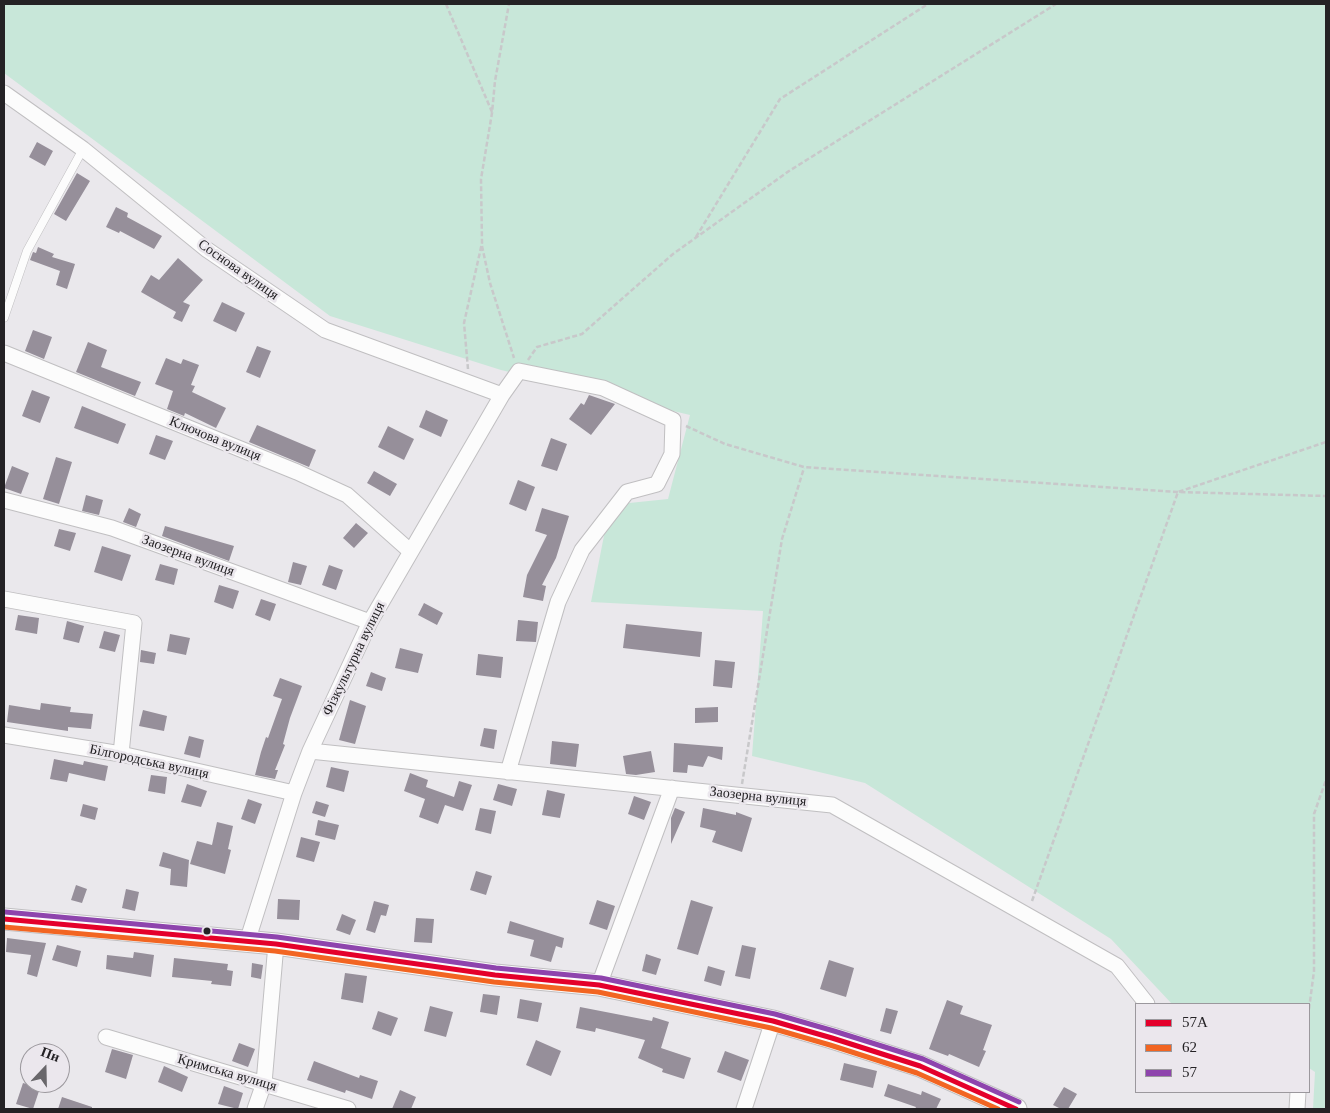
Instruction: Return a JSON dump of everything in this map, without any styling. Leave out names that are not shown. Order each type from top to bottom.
[{"type":"main road","points":[[4,919],[276,944],[495,975],[600,985],[773,1021],[920,1066],[1016,1109]]},
{"type":"street","name":"Соснова вулиця","points":[[4,93],[83,150],[206,249],[325,330],[502,395]]},
{"type":"street","name":"Ключова вулиця","points":[[4,353],[297,472],[347,496],[410,551]]},
{"type":"street","name":"Фізкультурна вулиця","points":[[247,942],[294,793],[310,750],[370,622],[502,395],[519,371]]},
{"type":"street","points":[[508,772],[558,602],[582,550],[627,492],[657,484],[672,454],[674,420],[603,388],[519,371]]},
{"type":"street","name":"Заозерна вулиця","points":[[4,500],[112,528],[370,622]]},
{"type":"street","points":[[4,599],[134,623],[121,754]]},
{"type":"street","name":"Білгородська вулиця","points":[[4,735],[121,754],[294,793]]},
{"type":"street","name":"Заозерна вулиця","points":[[310,750],[832,805],[1117,966],[1146,1003]]},
{"type":"street","points":[[600,985],[672,788]]},
{"type":"street","points":[[255,1109],[264,1083],[276,944]]},
{"type":"street","points":[[744,1109],[773,1021]]},
{"type":"street","name":"Кримська вулиця","points":[[106,1038],[348,1109]]},
{"type":"street","points":[[1297,1109],[1298,1093]]},
{"type":"lane","points":[[4,318],[27,251],[83,150]]},
{"type":"path","points":[[446,4],[492,113]]},
{"type":"path","points":[[509,4],[495,81],[492,113],[481,179],[482,243],[502,325],[519,371]]},
{"type":"path","points":[[696,238],[780,99],[928,4]]},
{"type":"path","points":[[519,371],[537,347],[582,334],[673,254],[790,171],[1056,4]]},
{"type":"path","points":[[470,383],[464,323],[482,243]]},
{"type":"path","points":[[674,420],[725,444],[804,467],[1178,492],[1326,496]]},
{"type":"path","points":[[1178,492],[1326,442]]},
{"type":"path","points":[[740,795],[782,540],[804,467]]},
{"type":"path","points":[[1027,915],[1178,492]]},
{"type":"path","points":[[1310,1003],[1314,971],[1314,814],[1326,780]]},
{"type":"green space","points":[[4,4],[1326,4],[1326,1109],[1313,1109],[1315,1072],[1310,1069],[1310,1003],[1171,1003],[1111,939],[865,783],[752,756],[763,611],[591,602],[610,505],[668,499],[690,415],[501,370],[330,316],[4,73]]},
{"type":"building","points":[[37,142],[53,151],[45,166],[29,157]]},
{"type":"building","points":[[77,173],[90,181],[66,221],[54,214]]},
{"type":"building","points":[[116,207],[128,213],[127,217],[162,236],[154,249],[120,231],[119,233],[106,227]]},
{"type":"building","points":[[38,247],[54,254],[52,257],[75,264],[67,289],[56,285],[60,271],[30,260],[33,252],[36,253]]},
{"type":"building","points":[[178,258],[203,280],[183,302],[190,305],[182,322],[173,318],[176,312],[141,292],[151,275],[159,280]]},
{"type":"building","points":[[222,302],[245,313],[236,332],[213,321]]},
{"type":"building","points":[[33,330],[52,337],[44,359],[25,351]]},
{"type":"building","points":[[88,342],[107,350],[101,367],[141,382],[135,396],[76,372]]},
{"type":"building","points":[[257,346],[271,351],[260,378],[246,372]]},
{"type":"building","points":[[166,358],[181,364],[183,359],[199,365],[191,385],[195,386],[192,392],[226,408],[216,428],[185,413],[184,416],[167,409],[173,391],[155,384]]},
{"type":"building","points":[[32,390],[50,397],[40,423],[22,416]]},
{"type":"building","points":[[589,395],[615,404],[591,435],[569,419],[581,403],[584,405]]},
{"type":"building","points":[[82,406],[126,424],[118,444],[74,428]]},
{"type":"building","points":[[426,410],[448,420],[441,437],[419,427]]},
{"type":"building","points":[[257,425],[316,450],[309,467],[249,442]]},
{"type":"building","points":[[388,426],[414,439],[404,460],[378,447]]},
{"type":"building","points":[[156,435],[173,441],[165,460],[149,454]]},
{"type":"building","points":[[551,438],[567,444],[557,471],[541,466]]},
{"type":"building","points":[[56,457],[72,462],[59,504],[43,499]]},
{"type":"building","points":[[12,466],[29,473],[21,494],[4,488]]},
{"type":"building","points":[[374,471],[397,484],[390,496],[367,483]]},
{"type":"building","points":[[518,480],[535,487],[526,511],[509,504]]},
{"type":"building","points":[[86,495],[103,500],[99,515],[82,511]]},
{"type":"building","points":[[129,508],[141,514],[136,527],[123,522]]},
{"type":"building","points":[[542,508],[569,516],[556,558],[542,585],[546,586],[543,601],[523,597],[527,575],[547,535],[535,531]]},
{"type":"building","points":[[356,523],[368,533],[354,548],[343,538]]},
{"type":"building","points":[[165,526],[234,546],[229,561],[162,536]]},
{"type":"building","points":[[59,529],[76,533],[70,551],[54,546]]},
{"type":"building","points":[[102,546],[131,555],[122,581],[94,572]]},
{"type":"building","points":[[293,562],[307,566],[301,585],[288,582]]},
{"type":"building","points":[[160,564],[178,569],[174,585],[155,580]]},
{"type":"building","points":[[329,565],[343,570],[336,590],[322,585]]},
{"type":"building","points":[[219,585],[239,591],[233,609],[214,602]]},
{"type":"building","points":[[261,599],[276,604],[270,621],[255,615]]},
{"type":"building","points":[[424,603],[443,613],[437,625],[418,615]]},
{"type":"building","points":[[18,615],[39,618],[37,634],[15,630]]},
{"type":"building","points":[[518,620],[538,622],[536,642],[516,641]]},
{"type":"building","points":[[67,621],[84,626],[79,643],[63,639]]},
{"type":"building","points":[[626,624],[702,632],[700,657],[623,648]]},
{"type":"building","points":[[104,631],[120,635],[115,652],[99,648]]},
{"type":"building","points":[[170,634],[190,638],[186,655],[167,651]]},
{"type":"building","points":[[400,648],[423,654],[418,673],[395,668]]},
{"type":"building","points":[[141,650],[156,653],[154,664],[140,662]]},
{"type":"building","points":[[478,654],[503,657],[501,678],[476,675]]},
{"type":"building","points":[[715,660],[735,662],[732,688],[713,686]]},
{"type":"building","points":[[371,672],[386,678],[382,691],[366,686]]},
{"type":"building","points":[[280,678],[302,686],[290,718],[283,744],[285,745],[275,770],[278,770],[275,779],[255,775],[266,737],[268,738],[282,699],[273,696]]},
{"type":"building","points":[[350,700],[366,706],[355,744],[339,740]]},
{"type":"building","points":[[41,703],[71,707],[70,712],[93,714],[91,729],[68,727],[68,731],[7,722],[9,705],[40,710]]},
{"type":"building","points":[[718,707],[718,722],[695,723],[695,708]]},
{"type":"building","points":[[143,710],[167,716],[164,731],[139,726]]},
{"type":"building","points":[[484,728],[497,730],[494,749],[480,746]]},
{"type":"building","points":[[189,736],[204,740],[200,758],[184,754]]},
{"type":"building","points":[[552,741],[579,744],[576,767],[550,764]]},
{"type":"building","points":[[674,743],[723,747],[722,760],[708,756],[703,767],[688,765],[687,773],[673,772]]},
{"type":"building","points":[[651,751],[655,772],[636,775],[626,774],[623,756]]},
{"type":"building","points":[[54,759],[83,765],[84,761],[108,766],[105,781],[69,773],[67,782],[50,779]]},
{"type":"building","points":[[331,767],[349,771],[344,792],[326,787]]},
{"type":"building","points":[[410,773],[428,780],[426,787],[454,797],[459,781],[472,785],[463,811],[445,805],[438,824],[419,817],[425,799],[404,791]]},
{"type":"building","points":[[151,775],[167,777],[165,794],[148,791]]},
{"type":"building","points":[[187,784],[207,791],[201,807],[181,802]]},
{"type":"building","points":[[498,784],[517,789],[512,806],[493,800]]},
{"type":"building","points":[[547,790],[565,794],[560,818],[542,815]]},
{"type":"building","points":[[634,796],[651,802],[644,820],[628,814]]},
{"type":"building","points":[[248,799],[262,804],[255,824],[241,819]]},
{"type":"building","points":[[316,801],[329,805],[325,817],[312,813]]},
{"type":"building","points":[[83,804],[98,808],[95,820],[80,816]]},
{"type":"building","points":[[480,808],[496,811],[491,834],[475,830]]},
{"type":"building","points":[[675,808],[685,812],[671,844],[671,818]]},
{"type":"building","points":[[703,808],[736,815],[736,812],[752,818],[742,852],[712,842],[716,831],[700,827]]},
{"type":"building","points":[[318,820],[339,825],[335,840],[315,835]]},
{"type":"building","points":[[217,822],[233,826],[228,849],[231,850],[225,874],[190,864],[197,841],[212,845]]},
{"type":"building","points":[[301,837],[320,842],[314,862],[296,857]]},
{"type":"building","points":[[163,852],[189,860],[187,887],[170,885],[171,869],[159,866]]},
{"type":"building","points":[[476,871],[492,876],[486,895],[470,890]]},
{"type":"building","points":[[76,885],[87,889],[82,903],[71,900]]},
{"type":"building","points":[[126,889],[139,892],[135,911],[122,908]]},
{"type":"building","points":[[278,899],[300,900],[299,920],[277,919]]},
{"type":"building","points":[[597,900],[615,906],[607,930],[589,924]]},
{"type":"building","points":[[691,900],[713,907],[698,955],[677,949]]},
{"type":"building","points":[[374,901],[389,905],[386,916],[381,915],[375,933],[366,930]]},
{"type":"building","points":[[342,914],[356,920],[350,935],[336,930]]},
{"type":"building","points":[[416,918],[434,919],[432,943],[414,942]]},
{"type":"building","points":[[510,921],[564,938],[562,948],[556,946],[551,962],[530,956],[534,940],[507,933]]},
{"type":"building","points":[[7,938],[46,943],[37,977],[27,974],[31,955],[6,952]]},
{"type":"building","points":[[57,945],[81,951],[77,967],[52,960]]},
{"type":"building","points":[[742,945],[756,948],[750,979],[735,976]]},
{"type":"building","points":[[134,952],[154,955],[151,977],[106,969],[107,955],[133,958]]},
{"type":"building","points":[[646,954],[661,959],[656,975],[642,971]]},
{"type":"building","points":[[174,958],[228,964],[227,970],[233,971],[231,986],[211,984],[212,981],[172,977]]},
{"type":"building","points":[[829,960],[854,968],[846,997],[820,989]]},
{"type":"building","points":[[252,963],[263,965],[261,979],[251,977]]},
{"type":"building","points":[[708,966],[725,971],[721,986],[704,981]]},
{"type":"building","points":[[345,973],[367,976],[363,1003],[341,999]]},
{"type":"building","points":[[483,994],[500,996],[497,1015],[480,1012]]},
{"type":"building","points":[[520,999],[542,1003],[538,1022],[517,1018]]},
{"type":"building","points":[[947,1000],[963,1006],[960,1014],[992,1025],[983,1050],[986,1051],[979,1067],[949,1054],[948,1056],[929,1049]]},
{"type":"building","points":[[430,1006],[453,1012],[446,1037],[424,1031]]},
{"type":"building","points":[[580,1007],[652,1021],[653,1017],[669,1022],[661,1048],[691,1058],[684,1079],[662,1072],[663,1069],[638,1058],[645,1040],[596,1028],[595,1032],[576,1028]]},
{"type":"building","points":[[886,1008],[898,1011],[891,1034],[880,1031]]},
{"type":"building","points":[[378,1011],[398,1018],[391,1036],[372,1029]]},
{"type":"building","points":[[536,1040],[561,1051],[551,1076],[526,1065]]},
{"type":"building","points":[[239,1043],[255,1049],[248,1067],[232,1061]]},
{"type":"building","points":[[112,1049],[133,1055],[126,1079],[105,1072]]},
{"type":"building","points":[[725,1051],[749,1060],[741,1081],[717,1072]]},
{"type":"building","points":[[314,1061],[359,1078],[360,1075],[378,1081],[372,1099],[346,1090],[345,1093],[307,1080]]},
{"type":"building","points":[[844,1063],[877,1071],[873,1088],[840,1080]]},
{"type":"building","points":[[164,1066],[188,1077],[182,1092],[158,1082]]},
{"type":"building","points":[[888,1084],[921,1095],[922,1091],[941,1099],[936,1109],[915,1109],[916,1107],[884,1096]]},
{"type":"building","points":[[224,1086],[243,1093],[238,1109],[218,1104]]},
{"type":"building","points":[[1064,1087],[1077,1094],[1068,1109],[1061,1109],[1053,1105]]},
{"type":"building","points":[[400,1090],[416,1097],[411,1109],[392,1109]]},
{"type":"building","points":[[20,1092],[38,1093],[33,1109],[16,1104]]},
{"type":"building","points":[[62,1097],[92,1107],[92,1109],[58,1109]]},
{"type":"transit line","name":"57","points":[[5,912],[277,937],[496,968],[601,978],[775,1014],[834,1031],[923,1059],[1019,1102]]},
{"type":"transit line","name":"57А","points":[[4,919],[276,944],[495,975],[599,985],[773,1021],[832,1038],[920,1066],[1016,1109]]},
{"type":"transit line","name":"62","points":[[4,927],[275,951],[494,982],[598,992],[771,1028],[830,1045],[917,1073],[998,1109]]}]
